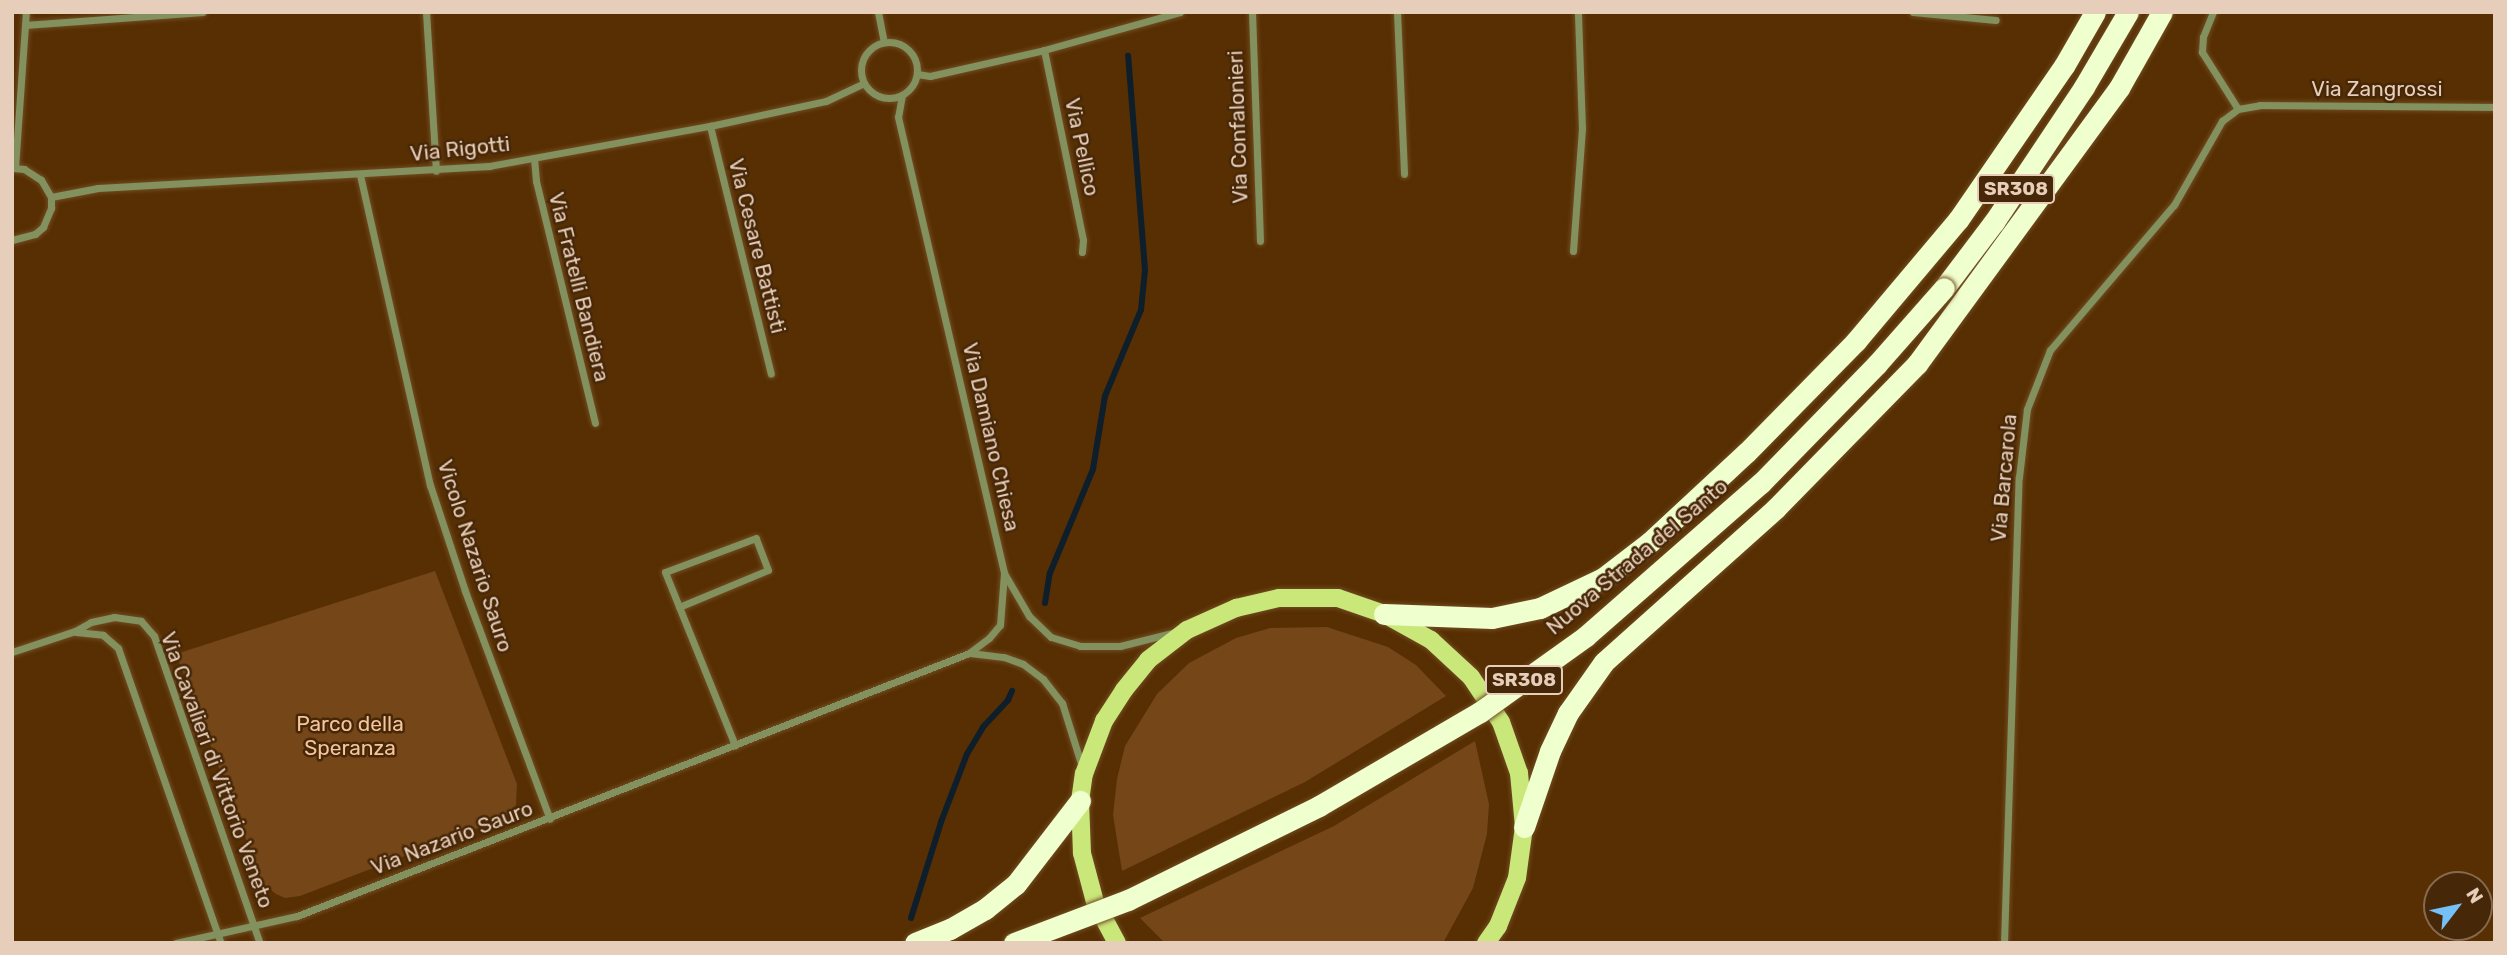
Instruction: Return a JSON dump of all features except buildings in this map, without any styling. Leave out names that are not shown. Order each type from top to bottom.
[{"type":"highway","points":[[1384,614],[1492,618],[1540,608],[1603,578],[1650,542],[1747,452],[1856,341],[1958,220],[2064,66],[2095,12]]},
{"type":"highway","name":"Nuova Strada del Santo","points":[[1014,943],[1128,900],[1307,812],[1480,712],[1586,636],[1762,484],[1878,364],[1944,288],[1994,222],[2077,98],[2127,12]]},
{"type":"highway","points":[[1524,827],[1550,751],[1568,713],[1604,662],[1776,508],[1917,364],[2119,88],[2162,12]]},
{"type":"highway","points":[[915,943],[950,929],[985,909],[1016,884],[1080,802]]},
{"type":"main road","points":[[1117,943],[1095,902],[1082,853],[1080,802],[1084,774],[1104,721],[1147,660],[1186,630],[1236,608],[1279,598],[1338,598],[1384,614],[1431,640],[1471,677],[1501,722],[1519,773],[1524,827],[1517,878],[1495,934],[1486,943]]},
{"type":"street","points":[[12,240],[26,239],[43,227],[48,218],[51,197],[47,188],[33,173],[14,168],[26,12]]},
{"type":"street","points":[[25,25],[203,12]]},
{"type":"street","points":[[426,12],[436,171]]},
{"type":"street","points":[[878,12],[884,42]]},
{"type":"street","points":[[917,74],[930,76],[1044,50],[1180,12]]},
{"type":"street","name":"Via Confalonieri","points":[[1252,12],[1260,241]]},
{"type":"street","points":[[1397,12],[1404,174]]},
{"type":"street","points":[[1573,251],[1583,129],[1578,12]]},
{"type":"street","points":[[1913,12],[1996,20]]},
{"type":"street","points":[[2213,12],[2203,37],[2202,52],[2238,109]]},
{"type":"street","points":[[884,42],[901,44],[914,56],[917,74],[912,87],[902,95],[885,98],[876,95],[864,83],[862,61],[870,48],[884,42]]},
{"type":"street","name":"Via Pellico","points":[[1044,50],[1083,240],[1082,252]]},
{"type":"street","name":"Via Rigotti","points":[[51,197],[98,188],[436,171],[534,158],[710,126],[826,101],[864,83]]},
{"type":"street","name":"Via Damiano Chiesa","points":[[902,95],[898,117],[1004,573],[1029,616],[1051,636],[1080,646],[1121,646],[1186,630]]},
{"type":"street","name":"Via Zangrossi","points":[[2238,109],[2260,105],[2495,107]]},
{"type":"street","name":"Via Barcarola","points":[[2004,943],[2019,477],[2032,390],[2050,351],[2174,205],[2222,121],[2238,109]]},
{"type":"street","name":"Via Cesare Battisti","points":[[710,126],[771,374]]},
{"type":"street","name":"Via Fratelli Bandiera","points":[[534,158],[536,181],[594,423]]},
{"type":"street","name":"Vicolo Nazario Sauro","points":[[360,175],[429,485],[465,591],[550,819]]},
{"type":"street","points":[[680,607],[768,570],[756,538],[665,572],[735,745]]},
{"type":"street","name":"Via Nazario Sauro","points":[[176,943],[297,916],[969,653],[989,638],[1000,625],[1004,573]]},
{"type":"street","name":"Via Cavalieri di Vittorio Veneto","points":[[12,652],[75,632],[91,622],[114,617],[141,621],[154,636],[260,943]]},
{"type":"street","points":[[75,632],[103,635],[118,648],[222,943]]},
{"type":"street","points":[[969,653],[1004,657],[1023,664],[1043,679],[1062,703],[1084,774]]},
{"type":"green space","name":"Parco della Speranza","points":[[435,571],[517,784],[516,805],[504,818],[300,896],[285,898],[276,894],[263,884],[176,654]]},
{"type":"green space","points":[[1327,627],[1388,647],[1416,665],[1446,696],[1305,782],[1122,871],[1113,815],[1117,779],[1125,746],[1157,694],[1189,663],[1236,638],[1270,628]]},
{"type":"green space","points":[[1475,741],[1489,804],[1487,834],[1473,888],[1443,943],[1165,943],[1140,918],[1334,826]]},
{"type":"waterway","points":[[1045,603],[1050,573],[1093,469],[1105,396],[1141,310],[1145,270],[1128,56]]},
{"type":"waterway","points":[[911,918],[941,822],[967,754],[983,727],[1008,700],[1012,691]]}]
